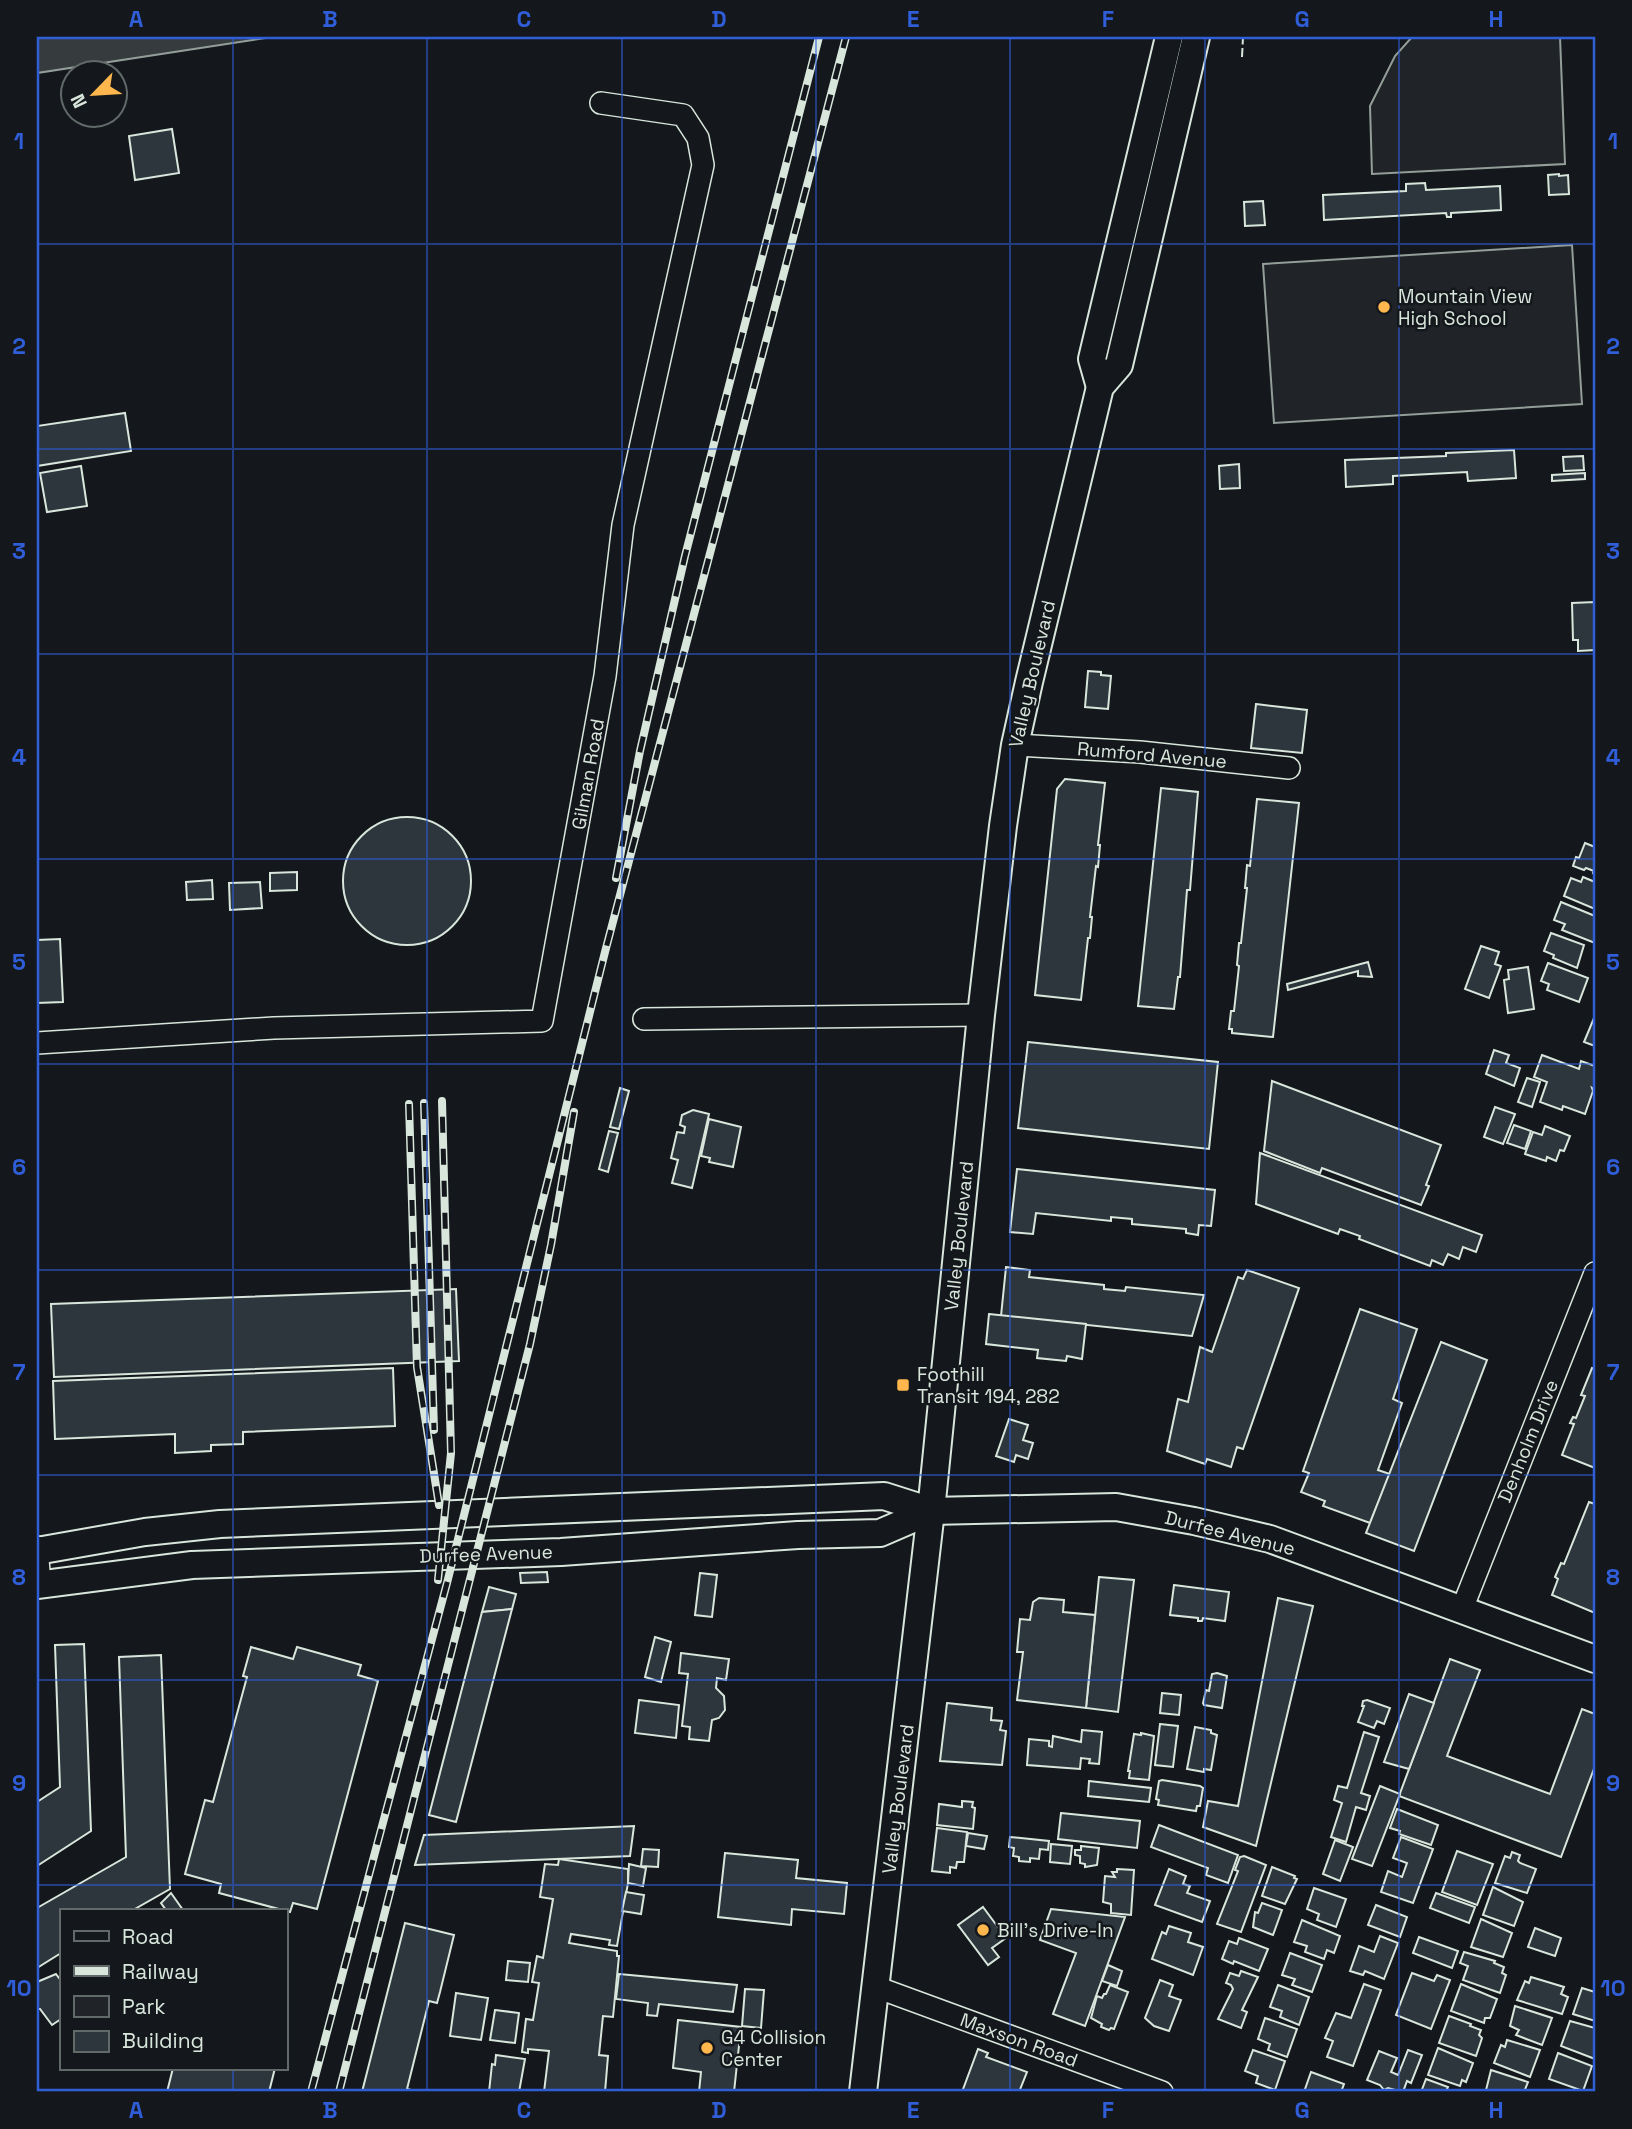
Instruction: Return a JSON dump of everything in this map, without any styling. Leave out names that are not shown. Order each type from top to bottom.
[{"type":"main road","name":"Valley Boulevard","points":[[1100,387],[1092,359],[1169,37]]},
{"type":"main road","name":"Valley Boulevard","points":[[863,2092],[931,1511],[981,1015],[1015,746],[1100,387],[1119,365],[1196,37]]},
{"type":"main road","name":"Durfee Avenue","points":[[37,1550],[145,1532],[220,1524],[884,1496],[931,1511],[1116,1507],[1270,1539],[1595,1659]]},
{"type":"main road","name":"Durfee Avenue","points":[[38,1584],[192,1565],[561,1552],[798,1535],[880,1533],[931,1511]]},
{"type":"street","name":"Gilman Road","points":[[37,1043],[274,1028],[542,1021],[606,676],[623,525],[703,165],[698,138],[683,115],[601,103]]},
{"type":"street","name":"Rumford Avenue","points":[[1015,746],[1140,752],[1289,768]]},
{"type":"street","points":[[644,1019],[981,1015]]},
{"type":"street","name":"Denholm Drive","points":[[1462,1609],[1595,1273]]},
{"type":"street","points":[[37,1550],[38,1584]]},
{"type":"street","name":"Maxson Road","points":[[876,1987],[1162,2092]]},
{"type":"green space","points":[[1412,37],[1560,37],[1565,164],[1372,174],[1370,106],[1395,56]]},
{"type":"green space","points":[[1572,245],[1582,404],[1274,423],[1263,264]]},
{"type":"shaded area","points":[[37,37],[272,37],[122,60],[60,60],[60,69],[37,73]]},
{"type":"building","points":[[172,129],[179,173],[135,180],[129,136]]},
{"type":"building","points":[[1548,175],[1568,175],[1569,194],[1549,195]]},
{"type":"building","points":[[1425,183],[1426,190],[1500,186],[1501,210],[1451,213],[1451,217],[1447,217],[1446,213],[1324,220],[1323,195],[1406,191],[1406,184]]},
{"type":"building","points":[[1263,201],[1265,225],[1245,226],[1244,202]]},
{"type":"building","points":[[125,413],[131,451],[37,466],[37,426]]},
{"type":"building","points":[[1514,450],[1516,478],[1468,481],[1467,472],[1393,476],[1393,484],[1346,487],[1345,460]]},
{"type":"building","points":[[1583,456],[1584,470],[1564,471],[1563,457]]},
{"type":"building","points":[[1239,464],[1240,488],[1220,489],[1219,466]]},
{"type":"building","points":[[81,466],[87,506],[47,512],[40,473]]},
{"type":"building","points":[[1585,473],[1585,479],[1552,481],[1552,475]]},
{"type":"building","points":[[1595,602],[1595,650],[1578,651],[1578,640],[1573,640],[1572,603]]},
{"type":"building","points":[[1088,671],[1111,676],[1108,709],[1085,707]]},
{"type":"building","points":[[1256,704],[1307,710],[1302,753],[1251,748]]},
{"type":"building","points":[[1065,779],[1105,783],[1098,867],[1096,866],[1081,1000],[1035,995],[1057,789]]},
{"type":"building","points":[[1161,788],[1198,792],[1190,890],[1187,890],[1180,977],[1174,1009],[1138,1006]]},
{"type":"building","points":[[1257,799],[1299,803],[1273,1037],[1232,1033],[1232,1029],[1229,1029],[1231,1011],[1234,1011],[1247,865],[1250,866]]},
{"type":"building","points":[[407,817],[432,822],[452,836],[466,856],[471,881],[466,906],[452,926],[432,940],[407,945],[382,940],[362,926],[348,906],[343,881],[348,856],[362,836],[382,822]]},
{"type":"building","points":[[1585,843],[1595,847],[1595,875],[1594,871],[1573,866]]},
{"type":"building","points":[[297,872],[297,890],[270,891],[270,873]]},
{"type":"building","points":[[1583,877],[1595,882],[1595,909],[1564,896],[1571,878],[1581,882]]},
{"type":"building","points":[[212,880],[213,899],[187,900],[186,882]]},
{"type":"building","points":[[260,882],[262,908],[230,910],[229,883]]},
{"type":"building","points":[[1561,902],[1595,916],[1595,943],[1562,930],[1565,924],[1554,920]]},
{"type":"building","points":[[1551,933],[1584,945],[1577,968],[1553,958],[1554,955],[1544,951]]},
{"type":"building","points":[[60,939],[63,1002],[37,1003],[37,940]]},
{"type":"building","points":[[1481,946],[1499,952],[1495,964],[1501,966],[1489,998],[1465,989]]},
{"type":"building","points":[[1368,962],[1372,977],[1358,976],[1358,971],[1288,990],[1287,984]]},
{"type":"building","points":[[1548,963],[1588,978],[1579,1002],[1547,990],[1549,984],[1541,981]]},
{"type":"building","points":[[1528,967],[1534,1009],[1508,1013],[1504,980],[1509,979],[1508,970]]},
{"type":"building","points":[[1595,1018],[1595,1046],[1584,1042]]},
{"type":"building","points":[[1028,1042],[1218,1062],[1209,1149],[1018,1128]]},
{"type":"building","points":[[1494,1050],[1509,1055],[1506,1063],[1520,1068],[1514,1086],[1486,1074]]},
{"type":"building","points":[[1542,1055],[1579,1069],[1581,1061],[1595,1066],[1595,1090],[1592,1088],[1585,1114],[1540,1102],[1547,1082],[1534,1077]]},
{"type":"building","points":[[1527,1078],[1540,1082],[1532,1107],[1518,1102]]},
{"type":"building","points":[[1272,1081],[1441,1145],[1421,1205],[1322,1168],[1320,1173],[1264,1151]]},
{"type":"building","points":[[620,1088],[629,1091],[619,1129],[610,1127]]},
{"type":"building","points":[[1495,1107],[1515,1114],[1503,1144],[1484,1137]]},
{"type":"building","points":[[693,1110],[709,1114],[692,1188],[672,1183],[678,1160],[671,1158],[677,1132],[684,1133],[685,1127],[680,1125],[682,1115]]},
{"type":"building","points":[[709,1119],[741,1127],[733,1167],[709,1162],[710,1158],[701,1156]]},
{"type":"building","points":[[1514,1125],[1531,1131],[1525,1149],[1507,1143]]},
{"type":"building","points":[[1545,1126],[1570,1136],[1556,1161],[1547,1157],[1546,1161],[1525,1154],[1533,1132],[1542,1135]]},
{"type":"building","points":[[609,1131],[618,1133],[608,1172],[599,1169]]},
{"type":"building","points":[[1260,1153],[1482,1235],[1476,1252],[1463,1247],[1459,1259],[1448,1254],[1443,1265],[1432,1260],[1430,1266],[1359,1239],[1360,1236],[1340,1229],[1338,1234],[1256,1204]]},
{"type":"building","points":[[1017,1169],[1215,1190],[1211,1226],[1199,1225],[1198,1235],[1186,1233],[1186,1229],[1132,1224],[1132,1219],[1111,1217],[1111,1221],[1036,1213],[1033,1234],[1010,1232]]},
{"type":"building","points":[[1006,1267],[1030,1270],[1029,1277],[1104,1285],[1104,1289],[1125,1291],[1126,1287],[1204,1295],[1192,1336],[1001,1316]]},
{"type":"building","points":[[1247,1270],[1299,1288],[1243,1449],[1237,1447],[1231,1467],[1207,1459],[1205,1464],[1167,1451],[1178,1399],[1188,1402],[1200,1347],[1212,1352],[1238,1277],[1243,1279]]},
{"type":"building","points":[[456,1289],[459,1361],[54,1377],[51,1304]]},
{"type":"building","points":[[1360,1309],[1417,1329],[1393,1399],[1402,1403],[1378,1470],[1390,1474],[1370,1523],[1323,1506],[1325,1501],[1301,1492],[1309,1473],[1303,1471]]},
{"type":"building","points":[[989,1314],[1086,1324],[1082,1359],[1067,1356],[1066,1361],[1037,1358],[1038,1350],[986,1344]]},
{"type":"building","points":[[1441,1342],[1487,1360],[1414,1551],[1366,1533]]},
{"type":"building","points":[[393,1368],[395,1426],[243,1432],[243,1444],[211,1445],[211,1451],[175,1453],[175,1434],[55,1439],[53,1381]]},
{"type":"building","points":[[1592,1368],[1595,1369],[1595,1468],[1562,1455],[1574,1424],[1570,1423],[1573,1417],[1576,1418],[1585,1396],[1581,1395]]},
{"type":"building","points":[[1009,1419],[1028,1425],[1023,1440],[1033,1443],[1028,1459],[1016,1455],[1014,1462],[996,1456]]},
{"type":"building","points":[[1589,1502],[1595,1504],[1595,1613],[1552,1595],[1558,1579],[1555,1577],[1561,1563],[1564,1564]]},
{"type":"building","points":[[547,1572],[548,1582],[521,1583],[520,1573]]},
{"type":"building","points":[[700,1573],[717,1575],[712,1617],[695,1615]]},
{"type":"building","points":[[1099,1577],[1134,1580],[1118,1712],[1086,1708]]},
{"type":"building","points":[[1174,1585],[1229,1592],[1225,1621],[1203,1618],[1198,1621],[1198,1618],[1170,1615]]},
{"type":"building","points":[[489,1587],[516,1594],[512,1609],[482,1612]]},
{"type":"building","points":[[1039,1598],[1064,1600],[1063,1612],[1095,1615],[1086,1708],[1017,1700],[1023,1652],[1017,1652],[1020,1619],[1030,1620],[1033,1602]]},
{"type":"building","points":[[1278,1598],[1313,1606],[1256,1846],[1203,1827],[1208,1801],[1238,1806]]},
{"type":"building","points":[[512,1609],[456,1822],[429,1815],[482,1612]]},
{"type":"building","points":[[655,1637],[671,1642],[661,1682],[645,1677]]},
{"type":"building","points":[[84,1644],[91,1831],[37,1866],[37,1802],[60,1787],[55,1645]]},
{"type":"building","points":[[251,1647],[293,1659],[297,1647],[361,1665],[358,1675],[378,1681],[317,1909],[293,1903],[290,1912],[287,1909],[219,1893],[221,1884],[185,1874],[205,1800],[213,1802],[247,1677],[243,1676]]},
{"type":"building","points":[[681,1653],[729,1659],[726,1680],[717,1678],[716,1688],[724,1696],[725,1710],[719,1718],[712,1720],[709,1741],[689,1739],[690,1727],[682,1726],[688,1674],[679,1673]]},
{"type":"building","points":[[161,1655],[170,1889],[135,1909],[60,1909],[60,1954],[37,1968],[37,1908],[126,1857],[119,1657]]},
{"type":"building","points":[[1450,1659],[1480,1670],[1447,1756],[1550,1794],[1582,1709],[1595,1714],[1595,1766],[1561,1857],[1399,1796]]},
{"type":"building","points":[[1212,1674],[1227,1676],[1222,1708],[1203,1703],[1206,1690],[1209,1691]]},
{"type":"building","points":[[1162,1693],[1181,1695],[1179,1715],[1160,1713]]},
{"type":"building","points":[[1409,1694],[1434,1703],[1409,1769],[1384,1762]]},
{"type":"building","points":[[639,1700],[679,1705],[676,1738],[635,1733]]},
{"type":"building","points":[[1363,1701],[1390,1708],[1384,1724],[1377,1721],[1374,1728],[1358,1722],[1364,1706]]},
{"type":"building","points":[[947,1703],[992,1708],[991,1720],[1002,1721],[1000,1730],[1006,1731],[1002,1765],[940,1761]]},
{"type":"building","points":[[1160,1724],[1178,1726],[1173,1767],[1155,1765]]},
{"type":"building","points":[[1195,1727],[1211,1730],[1211,1733],[1217,1735],[1211,1770],[1204,1769],[1204,1772],[1187,1769]]},
{"type":"building","points":[[1082,1730],[1102,1732],[1099,1764],[1089,1763],[1090,1759],[1081,1758],[1080,1769],[1027,1765],[1029,1739],[1049,1741],[1049,1746],[1052,1747],[1053,1736],[1081,1742]]},
{"type":"building","points":[[1364,1732],[1379,1737],[1361,1793],[1370,1796],[1366,1810],[1356,1807],[1346,1842],[1331,1837],[1342,1803],[1334,1800],[1338,1786],[1347,1788]]},
{"type":"building","points":[[1134,1734],[1154,1736],[1149,1780],[1129,1778]]},
{"type":"building","points":[[1089,1781],[1151,1788],[1149,1802],[1088,1796]]},
{"type":"building","points":[[1159,1781],[1203,1788],[1200,1806],[1197,1806],[1196,1811],[1158,1805],[1159,1800],[1156,1799]]},
{"type":"building","points":[[1380,1786],[1400,1794],[1372,1866],[1352,1859]]},
{"type":"building","points":[[962,1801],[973,1802],[973,1829],[937,1825],[939,1804],[962,1807]]},
{"type":"building","points":[[1397,1809],[1438,1825],[1431,1845],[1390,1828]]},
{"type":"building","points":[[1061,1813],[1140,1821],[1137,1848],[1058,1839]]},
{"type":"building","points":[[1159,1825],[1238,1855],[1228,1883],[1206,1875],[1208,1868],[1151,1847]]},
{"type":"building","points":[[634,1826],[630,1856],[415,1865],[424,1835]]},
{"type":"building","points":[[937,1828],[967,1832],[964,1862],[957,1862],[956,1868],[950,1867],[950,1873],[932,1871]]},
{"type":"building","points":[[968,1833],[987,1836],[984,1849],[966,1846]]},
{"type":"building","points":[[1010,1837],[1049,1841],[1048,1850],[1040,1849],[1039,1859],[1019,1861],[1019,1857],[1013,1856],[1014,1848],[1009,1847]]},
{"type":"building","points":[[1401,1837],[1433,1849],[1413,1903],[1381,1892],[1388,1871],[1402,1877],[1407,1863],[1393,1858]]},
{"type":"building","points":[[1335,1840],[1353,1847],[1340,1881],[1323,1874]]},
{"type":"building","points":[[1051,1844],[1072,1846],[1070,1864],[1050,1862]]},
{"type":"building","points":[[1081,1846],[1099,1848],[1097,1865],[1085,1867],[1085,1864],[1080,1863],[1080,1856],[1075,1855],[1075,1850],[1081,1850]]},
{"type":"building","points":[[643,1849],[659,1850],[658,1867],[641,1866]]},
{"type":"building","points":[[1457,1851],[1493,1864],[1477,1905],[1442,1892]]},
{"type":"building","points":[[1512,1852],[1520,1855],[1520,1863],[1536,1869],[1527,1893],[1495,1883],[1505,1856],[1510,1858]]},
{"type":"building","points":[[725,1853],[798,1860],[796,1878],[847,1883],[844,1914],[792,1909],[791,1925],[718,1917]]},
{"type":"building","points":[[1244,1856],[1266,1865],[1241,1932],[1217,1924],[1238,1871],[1235,1870],[1240,1857]]},
{"type":"building","points":[[559,1859],[628,1869],[617,1946],[609,1945],[610,1940],[571,1934],[569,1943],[617,1951],[619,1956],[613,2017],[603,2016],[599,2055],[608,2056],[605,2092],[544,2092],[549,2051],[528,2049],[528,2053],[522,2052],[526,2019],[533,2020],[539,1983],[532,1982],[537,1956],[543,1958],[553,1899],[540,1897],[545,1864],[558,1865]]},
{"type":"building","points":[[629,1864],[646,1868],[643,1886],[628,1883]]},
{"type":"building","points":[[1272,1867],[1297,1879],[1285,1904],[1262,1896]]},
{"type":"building","points":[[1117,1869],[1134,1870],[1131,1915],[1111,1913],[1111,1904],[1103,1902],[1105,1876],[1115,1877],[1112,1872],[1117,1872]]},
{"type":"building","points":[[1169,1869],[1186,1876],[1183,1884],[1190,1886],[1187,1893],[1210,1901],[1202,1922],[1155,1905]]},
{"type":"building","points":[[1493,1887],[1523,1902],[1514,1926],[1483,1915]]},
{"type":"building","points":[[1314,1888],[1346,1899],[1336,1927],[1317,1920],[1319,1914],[1307,1909]]},
{"type":"building","points":[[626,1892],[644,1895],[641,1914],[622,1911]]},
{"type":"building","points":[[171,1893],[182,1909],[165,1909],[161,1903]]},
{"type":"building","points":[[1436,1893],[1475,1907],[1469,1923],[1430,1908]]},
{"type":"building","points":[[1262,1903],[1282,1910],[1273,1935],[1253,1927],[1255,1912],[1258,1913]]},
{"type":"building","points":[[1376,1905],[1407,1917],[1400,1937],[1368,1925]]},
{"type":"building","points":[[983,1907],[1006,1938],[992,1948],[999,1957],[988,1965],[958,1925]]},
{"type":"building","points":[[1051,1909],[1125,1917],[1085,2026],[1053,2014],[1076,1953],[1040,1940]]},
{"type":"building","points":[[1481,1919],[1512,1933],[1503,1957],[1471,1947]]},
{"type":"building","points":[[1302,1920],[1340,1936],[1334,1953],[1327,1950],[1324,1959],[1305,1952],[1307,1946],[1294,1942]]},
{"type":"building","points":[[405,1923],[454,1935],[440,1992],[437,2003],[429,2001],[407,2089],[411,2090],[410,2092],[362,2092]]},
{"type":"building","points":[[1169,1926],[1191,1933],[1188,1942],[1203,1947],[1193,1975],[1152,1959],[1162,1932],[1166,1934]]},
{"type":"building","points":[[1535,1928],[1561,1938],[1555,1956],[1528,1947]]},
{"type":"building","points":[[1380,1936],[1398,1943],[1384,1979],[1365,1971],[1363,1975],[1350,1971],[1359,1946],[1374,1952]]},
{"type":"building","points":[[1419,1937],[1458,1951],[1452,1968],[1413,1953]]},
{"type":"building","points":[[1239,1938],[1268,1949],[1259,1971],[1222,1959],[1229,1941],[1237,1944]]},
{"type":"building","points":[[1464,1952],[1495,1961],[1494,1963],[1504,1967],[1502,1973],[1506,1975],[1500,1993],[1463,1980],[1468,1966],[1460,1963]]},
{"type":"building","points":[[1290,1953],[1322,1965],[1312,1992],[1292,1985],[1295,1979],[1282,1975]]},
{"type":"building","points":[[508,1961],[530,1963],[528,1982],[506,1980]]},
{"type":"building","points":[[1108,1965],[1122,1971],[1117,1986],[1102,1981]]},
{"type":"building","points":[[1241,1971],[1258,1977],[1242,2010],[1247,2012],[1241,2028],[1218,2019],[1233,1989],[1226,1983],[1230,1973],[1239,1976]]},
{"type":"building","points":[[1412,1973],[1434,1981],[1437,1975],[1450,1980],[1431,2029],[1396,2015]]},
{"type":"building","points":[[56,1974],[60,1978],[60,2020],[52,2025],[40,2009],[37,2009],[37,1982]]},
{"type":"building","points":[[619,1974],[737,1985],[733,2012],[659,2004],[657,2016],[647,2015],[648,2003],[616,1999]]},
{"type":"building","points":[[1531,1977],[1564,1987],[1561,1994],[1568,1997],[1562,2014],[1517,2000],[1525,1981],[1529,1983]]},
{"type":"building","points":[[1160,1980],[1173,1985],[1169,1996],[1181,2000],[1169,2031],[1154,2026],[1145,2018]]},
{"type":"building","points":[[1364,1984],[1381,1990],[1353,2066],[1327,2057],[1333,2041],[1325,2038],[1336,2013],[1351,2018]]},
{"type":"building","points":[[1461,1984],[1497,1999],[1490,2018],[1485,2018],[1484,2023],[1451,2011]]},
{"type":"building","points":[[1110,1985],[1128,1992],[1114,2029],[1109,2030],[1091,2018],[1097,1996],[1102,1998]]},
{"type":"building","points":[[1278,1985],[1309,1997],[1299,2025],[1280,2017],[1282,2011],[1270,2007]]},
{"type":"building","points":[[1582,1988],[1595,1992],[1595,2021],[1573,2014]]},
{"type":"building","points":[[745,1989],[764,1990],[761,2028],[742,2026]]},
{"type":"building","points":[[456,1993],[488,1998],[481,2040],[450,2036]]},
{"type":"building","points":[[1515,2006],[1552,2018],[1542,2045],[1516,2035],[1519,2030],[1510,2026]]},
{"type":"building","points":[[495,2010],[519,2013],[515,2043],[490,2040]]},
{"type":"building","points":[[1449,2016],[1481,2030],[1479,2035],[1482,2038],[1476,2056],[1439,2043]]},
{"type":"building","points":[[1265,2018],[1297,2029],[1287,2057],[1268,2050],[1270,2044],[1258,2039]]},
{"type":"building","name":"G4 Collision Center","points":[[678,2020],[741,2027],[734,2092],[699,2092],[701,2072],[673,2068]]},
{"type":"building","points":[[1570,2021],[1595,2028],[1595,2059],[1561,2046]]},
{"type":"building","points":[[1507,2040],[1540,2050],[1530,2077],[1494,2063],[1501,2045],[1505,2047]]},
{"type":"building","points":[[1438,2048],[1473,2063],[1466,2082],[1462,2080],[1460,2086],[1428,2075]]},
{"type":"building","points":[[978,2049],[988,2053],[986,2057],[1027,2072],[1019,2092],[962,2092]]},
{"type":"building","points":[[1253,2050],[1285,2061],[1275,2090],[1256,2083],[1258,2076],[1245,2071]]},
{"type":"building","points":[[1408,2050],[1422,2055],[1411,2083],[1407,2081],[1403,2092],[1388,2088],[1384,2090],[1380,2085],[1367,2080],[1379,2051],[1397,2058],[1391,2072],[1398,2075]]},
{"type":"building","points":[[1558,2053],[1592,2066],[1583,2091],[1549,2079]]},
{"type":"building","points":[[496,2055],[525,2059],[519,2092],[489,2092],[492,2064],[495,2065]]},
{"type":"building","points":[[172,2070],[274,2070],[269,2092],[167,2092]]},
{"type":"building","points":[[1491,2070],[1528,2082],[1524,2092],[1486,2090]]},
{"type":"building","points":[[1311,2072],[1344,2084],[1341,2092],[1304,2092]]},
{"type":"building","points":[[1426,2079],[1448,2087],[1452,2092],[1421,2092]]},
{"type":"railway","points":[[616,878],[640,751],[685,556],[819,37]]},
{"type":"railway","points":[[311,2092],[447,1583],[605,952],[846,37]]},
{"type":"railway","points":[[438,1580],[451,1453],[442,1101]]},
{"type":"railway","points":[[424,1103],[434,1430]]},
{"type":"railway","points":[[409,1104],[417,1367],[439,1505]]},
{"type":"railway","points":[[339,2092],[530,1344],[551,1245],[574,1112]]},
{"type":"fence","points":[[1242,57],[1243,37]]},
{"type":"place","name":"Mountain View High School","points":[[1384,307]]},
{"type":"place","name":"Foothill Transit 194, 282","points":[[903,1385]]},
{"type":"place","name":"Bill's Drive-In","points":[[983,1930]]},
{"type":"place","name":"G4 Collision Center","points":[[707,2048]]}]
